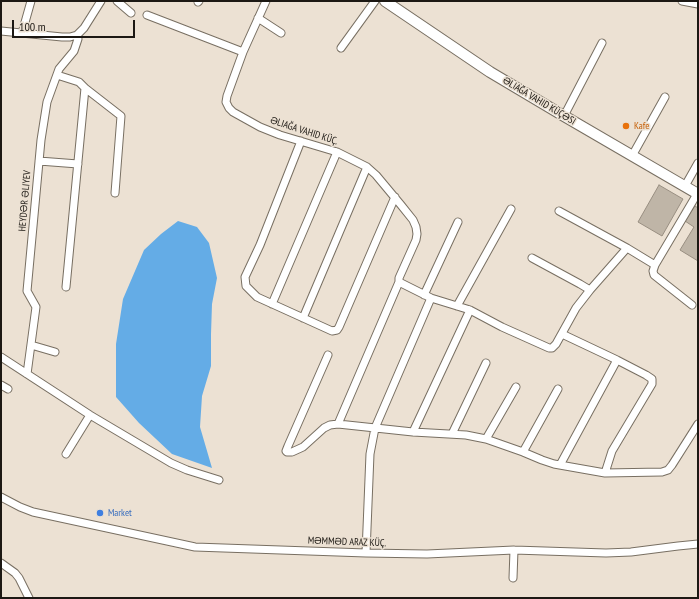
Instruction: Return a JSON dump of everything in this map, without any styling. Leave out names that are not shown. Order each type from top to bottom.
[{"type":"main road","name":"ƏLIAĞA VAHID KÜÇƏSI","points":[[385,1],[478,64],[698,194]]},
{"type":"street","points":[[22,33],[31,1]]},
{"type":"street","points":[[1,30],[62,37],[77,35],[84,28],[101,1]]},
{"type":"street","points":[[117,1],[131,13]]},
{"type":"street","name":"ƏLIAĞA VAHID KÜÇ.","points":[[266,1],[243,52],[227,96],[226,102],[229,108],[233,112],[260,127],[280,135],[337,152],[367,167],[376,175],[402,205],[416,228],[416,240],[338,424]]},
{"type":"street","points":[[341,48],[375,1]]},
{"type":"street","points":[[682,1],[698,4]]},
{"type":"street","points":[[147,15],[243,52]]},
{"type":"street","points":[[258,18],[281,33]]},
{"type":"street","name":"HEYDƏR ƏLIYEV","points":[[27,374],[36,307],[27,291],[39,161],[47,102],[59,69],[74,51],[78,38],[77,35]]},
{"type":"street","points":[[564,116],[602,44]]},
{"type":"street","points":[[57,75],[79,82],[121,116],[115,193]]},
{"type":"street","points":[[66,286],[85,88]]},
{"type":"street","points":[[632,156],[665,97]]},
{"type":"street","points":[[301,141],[260,245],[245,277],[246,286],[257,297],[334,331],[339,327],[395,197]]},
{"type":"street","points":[[272,304],[337,152]]},
{"type":"street","points":[[39,161],[78,164]]},
{"type":"street","points":[[685,186],[698,163]]},
{"type":"street","points":[[303,318],[367,167]]},
{"type":"street","points":[[692,305],[654,275],[653,271],[698,194]]},
{"type":"street","points":[[457,306],[511,209]]},
{"type":"street","points":[[559,211],[627,248],[655,266]]},
{"type":"street","points":[[366,553],[370,454],[375,428],[458,222]]},
{"type":"street","points":[[399,282],[428,296],[470,310],[502,328],[552,348],[562,334],[576,308],[627,248]]},
{"type":"street","points":[[532,258],[590,290]]},
{"type":"street","points":[[413,432],[470,310]]},
{"type":"street","points":[[562,334],[618,360],[646,374],[652,379],[652,384],[612,450],[605,473]]},
{"type":"street","points":[[30,345],[55,352]]},
{"type":"street","points":[[328,355],[286,451],[289,453],[303,447],[324,428],[330,425],[338,424],[413,432],[466,435],[524,452],[542,460],[560,465],[605,473],[662,472],[668,470],[672,465],[698,424]]},
{"type":"street","points":[[1,357],[90,415],[171,463],[186,470],[219,480]]},
{"type":"street","points":[[560,465],[618,360]]},
{"type":"street","points":[[452,434],[486,363]]},
{"type":"street","points":[[1,385],[8,389]]},
{"type":"street","points":[[486,440],[516,387]]},
{"type":"street","points":[[524,452],[558,389]]},
{"type":"street","points":[[66,454],[90,415]]},
{"type":"street","name":"MƏMMƏD ARAZ KÜÇ.","points":[[1,497],[33,512],[195,547],[427,554],[514,550],[618,553],[698,544]]},
{"type":"street","points":[[513,578],[514,550]]},
{"type":"street","points":[[1,563],[15,573],[19,578],[29,598]]},
{"type":"water","points":[[178,221],[197,227],[209,243],[217,278],[212,304],[211,366],[202,396],[200,427],[212,468],[172,454],[139,423],[116,397],[116,344],[123,299],[144,250]]},
{"type":"building","points":[[659,185],[683,199],[662,236],[638,222]]},
{"type":"building","points":[[695,206],[698,208],[698,261],[680,250],[694,227],[685,221]]},
{"type":"place","name":"Kafe","points":[[626,126]]},
{"type":"place","name":"Market","points":[[100,513]]}]
